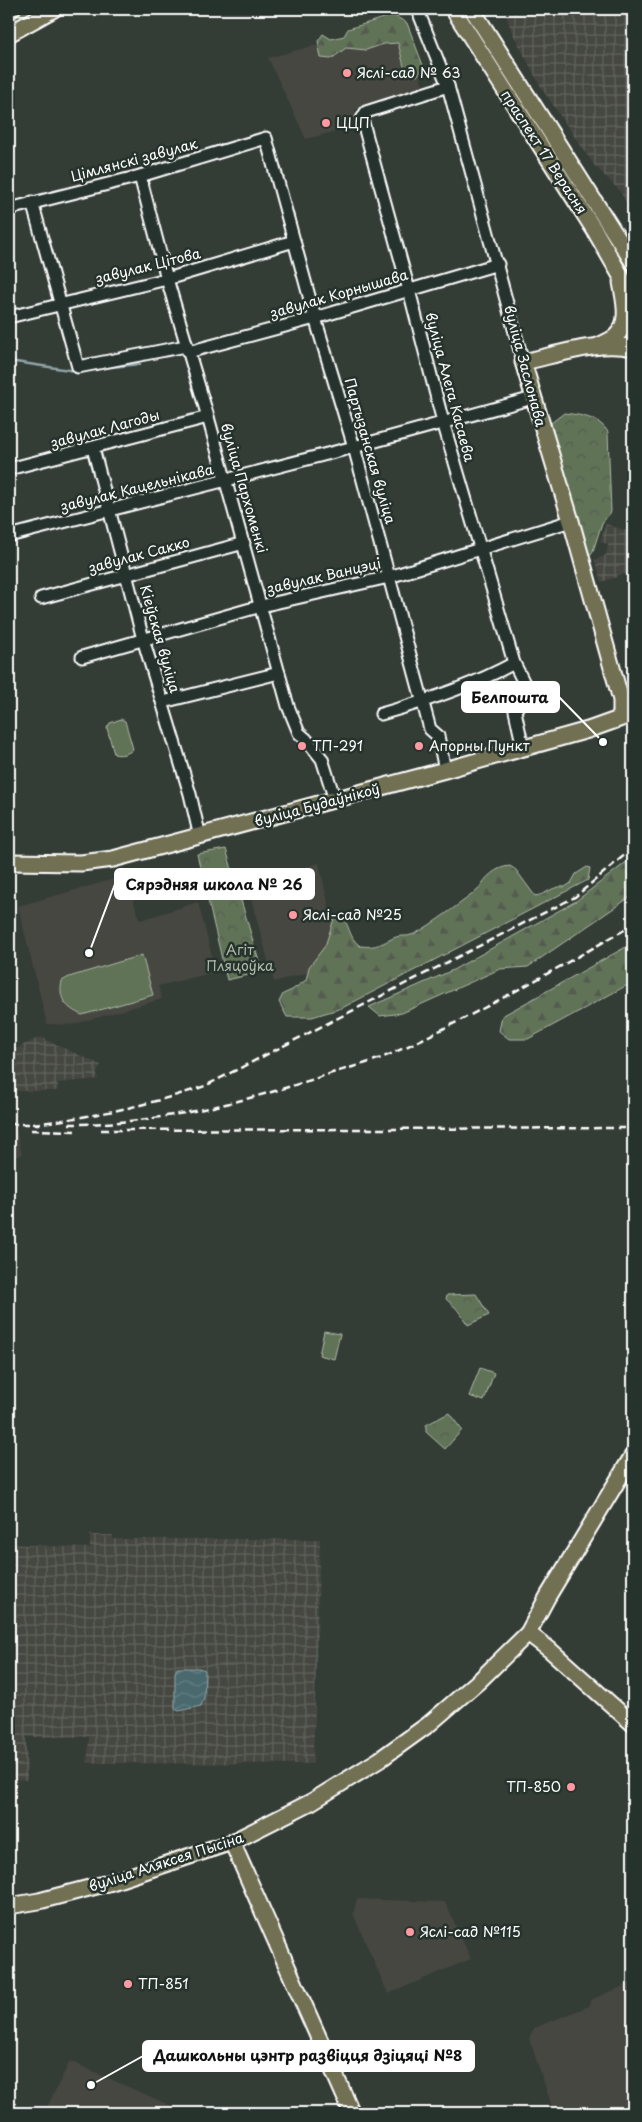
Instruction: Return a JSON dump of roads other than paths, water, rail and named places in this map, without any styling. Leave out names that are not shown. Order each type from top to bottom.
[{"type":"main road","points":[[9,34],[54,9]]},
{"type":"main road","name":"праспект 17 Верасня","points":[[453,9],[595,231],[633,297]]},
{"type":"main road","name":"праспект 17 Верасня","points":[[472,9],[633,262]]},
{"type":"main road","points":[[597,347],[616,336],[625,322],[620,274]]},
{"type":"main road","points":[[523,362],[597,347],[624,346],[633,348]]},
{"type":"main road","name":"вуліца Заслонава","points":[[523,362],[532,398],[571,521],[627,716]]},
{"type":"main road","name":"вуліца Будаўнікоў","points":[[9,862],[87,863],[114,859],[445,770],[588,730],[627,716]]},
{"type":"main road","name":"вуліца Аляксея Пысіна","points":[[9,1906],[39,1901],[112,1882],[232,1842],[311,1802],[379,1760],[428,1724],[480,1680],[528,1633],[548,1596],[633,1455]]},
{"type":"main road","points":[[528,1633],[550,1650],[633,1724]]},
{"type":"main road","points":[[232,1842],[352,2113]]},
{"type":"street","name":"вуліца Заслонава","points":[[420,16],[448,86],[498,264],[523,362]]},
{"type":"street","name":"вуліца Алега Касаева","points":[[448,86],[366,112],[362,119],[443,422],[514,663],[526,689],[515,711],[523,748]]},
{"type":"street","name":"Цімлянскі завулак","points":[[9,209],[140,176],[266,138]]},
{"type":"street","name":"Партызанская вуліца","points":[[266,138],[315,318],[354,447],[422,702],[430,729],[438,736],[445,770]]},
{"type":"street","name":"вуліца Пархоменкі","points":[[140,176],[167,279],[244,542],[292,719],[299,733],[306,738],[322,759],[335,800]]},
{"type":"street","points":[[32,202],[59,304]]},
{"type":"street","name":"завулак Цітова","points":[[9,317],[167,279],[294,241]]},
{"type":"street","name":"завулак Корнышава","points":[[59,304],[78,367],[187,349],[315,318],[498,264]]},
{"type":"street","name":"завулак Кацельнікава","points":[[9,536],[354,447],[532,398]]},
{"type":"street","name":"завулак Лагоды","points":[[9,470],[208,417]]},
{"type":"street","name":"Кіеўская вуліца","points":[[93,448],[143,639],[190,794],[200,837]]},
{"type":"street","name":"завулак Ванцэці","points":[[82,657],[261,606],[388,576],[571,521]]},
{"type":"street","name":"завулак Сакко","points":[[42,598],[244,542]]},
{"type":"street","points":[[381,714],[422,702],[486,678],[514,663]]},
{"type":"street","points":[[163,702],[279,673]]},
{"type":"water","points":[[177,1668],[199,1668],[205,1670],[204,1698],[201,1706],[179,1711],[175,1709],[175,1673]]},
{"type":"waterway","points":[[9,361],[76,371]]},
{"type":"waterway","points":[[102,368],[140,364]]},
{"type":"railway","points":[[33,1124],[120,1110],[205,1086],[575,897],[633,848]]},
{"type":"railway","points":[[69,1124],[102,1123],[169,1116],[235,1102],[378,1059],[484,1008],[633,925]]},
{"type":"railway","points":[[9,1124],[39,1124]]},
{"type":"railway","points":[[101,1130],[633,1128]]},
{"type":"railway","points":[[31,1130],[79,1131]]},
{"type":"place","name":"Яслі-сад № 63","points":[[347,73]]},
{"type":"place","name":"ЦЦП","points":[[326,123]]},
{"type":"place","name":"Белпошта","points":[[603,742]]},
{"type":"place","name":"ТП-291","points":[[302,746]]},
{"type":"place","name":"Апорны Пункт","points":[[419,746]]},
{"type":"place","name":"Яслі-сад №25","points":[[293,915]]},
{"type":"place","name":"Сярэдняя школа № 26","points":[[89,953]]},
{"type":"place","name":"ТП-850","points":[[571,1787]]},
{"type":"place","name":"Яслі-сад №115","points":[[410,1932]]},
{"type":"place","name":"ТП-851","points":[[128,1984]]},
{"type":"place","name":"Дашкольны цэнтр развіцця дзіцяці №8","points":[[91,2085]]},
{"type":"park label","name":"Агіт Пляцоўка","points":[[240,958]]}]
